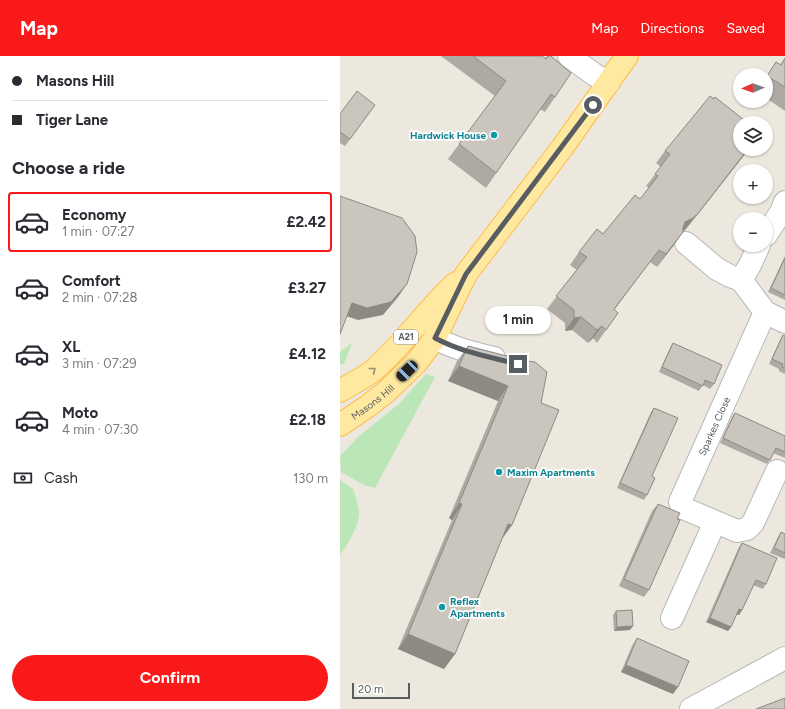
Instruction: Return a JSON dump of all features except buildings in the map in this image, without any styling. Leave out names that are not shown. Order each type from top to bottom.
[{"type":"main road","name":"Masons Hill","points":[[340,391],[373,370],[397,348],[439,298],[466,274],[562,148],[627,56]]},
{"type":"main road","name":"Masons Hill","points":[[340,425],[388,391],[417,362],[435,338],[466,274]]},
{"type":"street","points":[[569,56],[595,75],[609,82]]},
{"type":"street","points":[[773,224],[781,212],[785,202]]},
{"type":"street","points":[[686,243],[717,269],[741,280],[765,312],[785,322]]},
{"type":"street","points":[[741,280],[756,252]]},
{"type":"street","name":"Sparkes Close","points":[[765,312],[680,502],[683,508],[737,532],[747,529],[753,523],[777,471]]},
{"type":"street","points":[[435,338],[444,343],[470,352],[511,363]]},
{"type":"street","points":[[672,618],[715,522]]},
{"type":"street","points":[[691,709],[785,658]]},
{"type":"green space","points":[[352,343],[344,364],[340,365],[340,352]]},
{"type":"green space","points":[[426,374],[435,377],[375,488],[364,485],[341,472],[340,456],[359,436],[399,404]]},
{"type":"green space","points":[[340,480],[353,489],[359,514],[352,536],[340,554]]},
{"type":"place","name":"Hardwick House","points":[[494,135]]},
{"type":"place","name":"Maxim Apartments","points":[[499,472]]},
{"type":"place","name":"Reflex Apartments","points":[[442,607]]},
{"type":"route","points":[[518,364],[470,352],[444,343],[435,338],[466,274],[593,105]]}]
